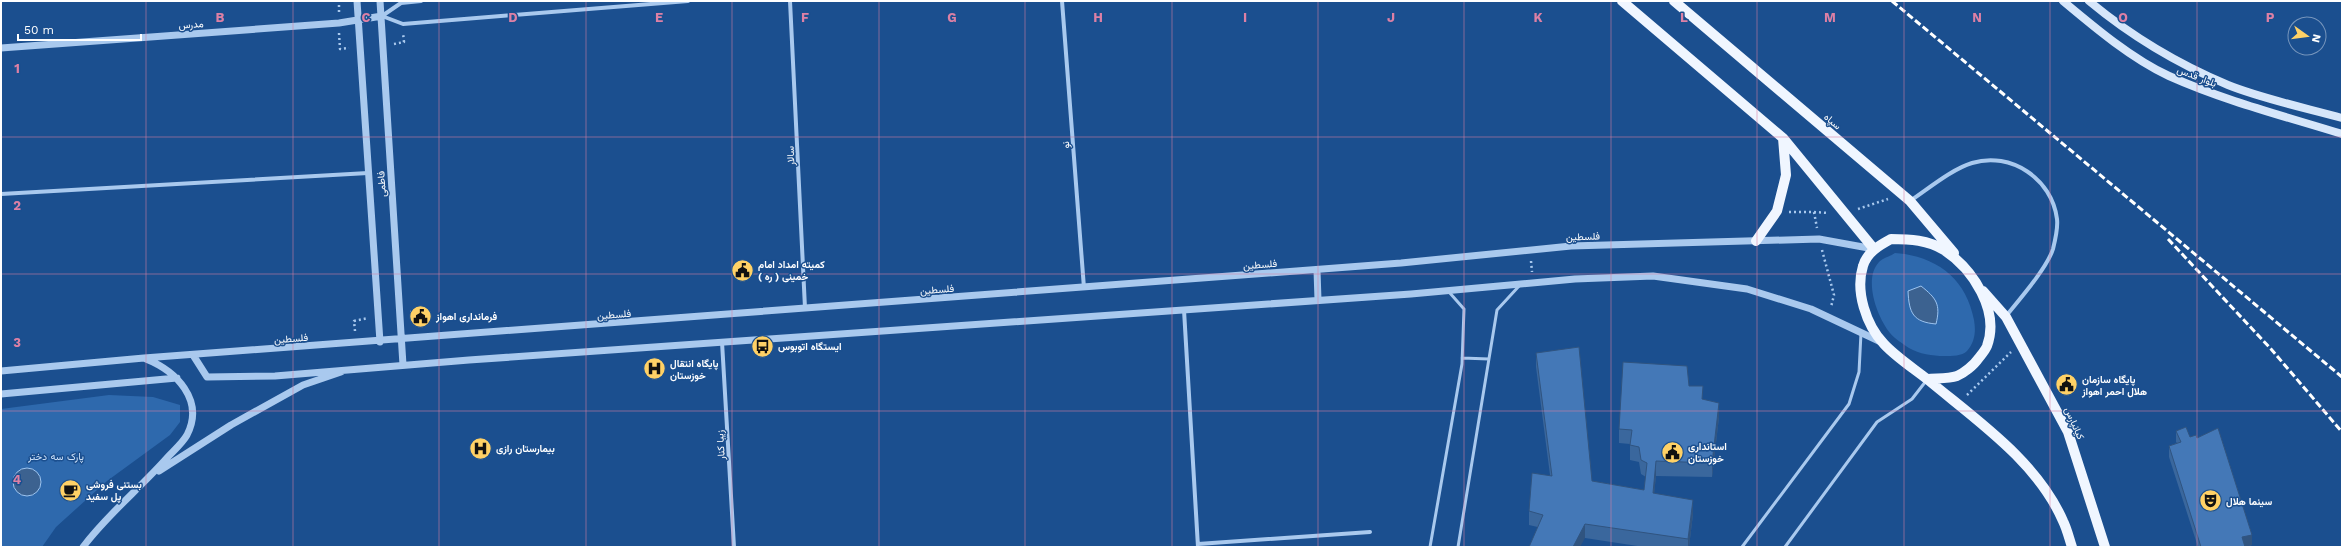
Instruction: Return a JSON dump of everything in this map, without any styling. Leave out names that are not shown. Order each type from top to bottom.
[{"type":"main road","points":[[1622,1],[1783,138],[1874,249]]},
{"type":"main road","name":"سپاه","points":[[1674,1],[1906,198],[1967,268]]},
{"type":"main road","name":"بلوار قدس","points":[[2063,1],[2102,35],[2168,75],[2227,98],[2342,134]]},
{"type":"main road","name":"بلوار قدس","points":[[2089,1],[2123,29],[2170,56],[2229,85],[2342,118]]},
{"type":"main road","points":[[1756,242],[1777,211],[1786,175],[1783,138]]},
{"type":"main road","points":[[1927,379],[1958,376],[1975,363],[1987,347],[1990,327],[1987,309],[1975,280],[1967,268],[1943,250],[1911,239],[1891,239],[1874,249],[1863,265],[1860,284],[1868,318],[1883,343],[2014,453],[2044,488],[2063,520],[2072,547]]},
{"type":"main road","name":"کیانپارس","points":[[1975,280],[2006,317],[2068,432],[2105,547]]},
{"type":"street","name":"فاطمی","points":[[357,1],[380,342]]},
{"type":"street","name":"فاطمی","points":[[380,1],[403,365]]},
{"type":"street","name":"مدرس","points":[[1,48],[339,23],[382,16],[401,3],[420,1]]},
{"type":"street","points":[[382,16],[402,24],[688,1]]},
{"type":"street","name":"سالار","points":[[790,1],[805,310]]},
{"type":"street","name":"نو","points":[[1062,1],[1084,288]]},
{"type":"street","points":[[1906,198],[1972,163],[1997,159],[2018,165],[2039,182],[2051,198],[2057,220],[2052,250],[2035,278],[2006,317]]},
{"type":"street","points":[[1,194],[368,173]]},
{"type":"street","name":"فلسطین","points":[[1,371],[144,358],[380,342],[1317,270],[1571,246],[1756,242],[1819,239],[1874,249]]},
{"type":"street","points":[[1317,270],[1318,300]]},
{"type":"street","points":[[193,355],[207,377],[275,376],[353,368],[1184,310],[1447,291],[1532,283],[1652,276],[1747,289],[1811,309],[1883,343]]},
{"type":"street","points":[[1184,310],[1198,546],[1370,532]]},
{"type":"street","name":"زیبا کنار","points":[[722,342],[734,547]]},
{"type":"street","points":[[83,547],[101,524],[150,476],[187,435],[192,420],[191,397],[177,378],[160,365],[144,358]]},
{"type":"street","points":[[150,476],[231,425],[303,385],[353,368]]},
{"type":"street","points":[[1,394],[177,378]]},
{"type":"lane","points":[[1458,547],[1497,310],[1521,284]]},
{"type":"lane","points":[[1430,547],[1462,358],[1464,309],[1447,291]]},
{"type":"lane","points":[[1742,547],[1850,404],[1859,372],[1861,333]]},
{"type":"lane","points":[[1462,358],[1489,359]]},
{"type":"lane","points":[[1785,547],[1877,422],[1912,399],[1927,379]]},
{"type":"path","points":[[1814,212],[1846,213],[1906,198]]},
{"type":"path","points":[[1531,250],[1532,283]]},
{"type":"path","points":[[1958,405],[2021,344]]},
{"type":"green space","points":[[1895,253],[1910,255],[1936,264],[1956,281],[1964,292],[1970,305],[1975,324],[1973,340],[1970,348],[1965,353],[1935,356],[1913,350],[1896,339],[1885,326],[1874,298],[1872,278],[1874,269],[1879,262]]},
{"type":"green space","name":"پارک سه دختر","points":[[109,395],[153,397],[180,405],[180,422],[170,435],[107,481],[56,527],[42,547],[1,547],[1,409]]},
{"type":"shaded area","points":[[1921,286],[1934,298],[1936,302],[1938,311],[1936,324],[1922,321],[1911,311],[1908,291]]},
{"type":"shaded area","points":[[27,468],[37,472],[41,482],[37,492],[27,496],[17,492],[13,482],[17,472]]},
{"type":"building","name":"استانداری خوزستان","points":[[1579,347],[1592,481],[1644,490],[1647,463],[1641,460],[1639,447],[1630,445],[1632,430],[1619,429],[1623,362],[1687,366],[1689,386],[1703,386],[1702,399],[1719,403],[1712,463],[1656,461],[1653,493],[1693,500],[1688,539],[1585,524],[1573,547],[1529,547],[1543,515],[1529,511],[1532,473],[1552,476],[1536,353]]},
{"type":"building","name":"سینما هلال","points":[[2186,427],[2190,437],[2196,435],[2197,438],[2218,428],[2252,535],[2242,537],[2245,547],[2201,547],[2169,446],[2181,442],[2176,431]]},
{"type":"railway","points":[[1892,1],[2342,377]]},
{"type":"railway","points":[[2168,239],[2271,349],[2342,432]]},
{"type":"place","name":"کمیته امداد امام خمینی ( ره )","points":[[743,270]]},
{"type":"place","name":"فرمانداری اهواز","points":[[420,316]]},
{"type":"place","name":"ایستگاه اتوبوس","points":[[763,346]]},
{"type":"place","name":"پایگاه انتقال خوزستان","points":[[655,369]]},
{"type":"place","name":"پایگاه سازمان هلال احمر اهواز","points":[[2066,385]]},
{"type":"place","name":"بیمارستان رازی","points":[[480,448]]},
{"type":"place","name":"استانداری خوزستان","points":[[1673,452]]},
{"type":"place","name":"بستنی فروشی پل سفید","points":[[71,490]]},
{"type":"place","name":"سینما هلال","points":[[2211,501]]}]
